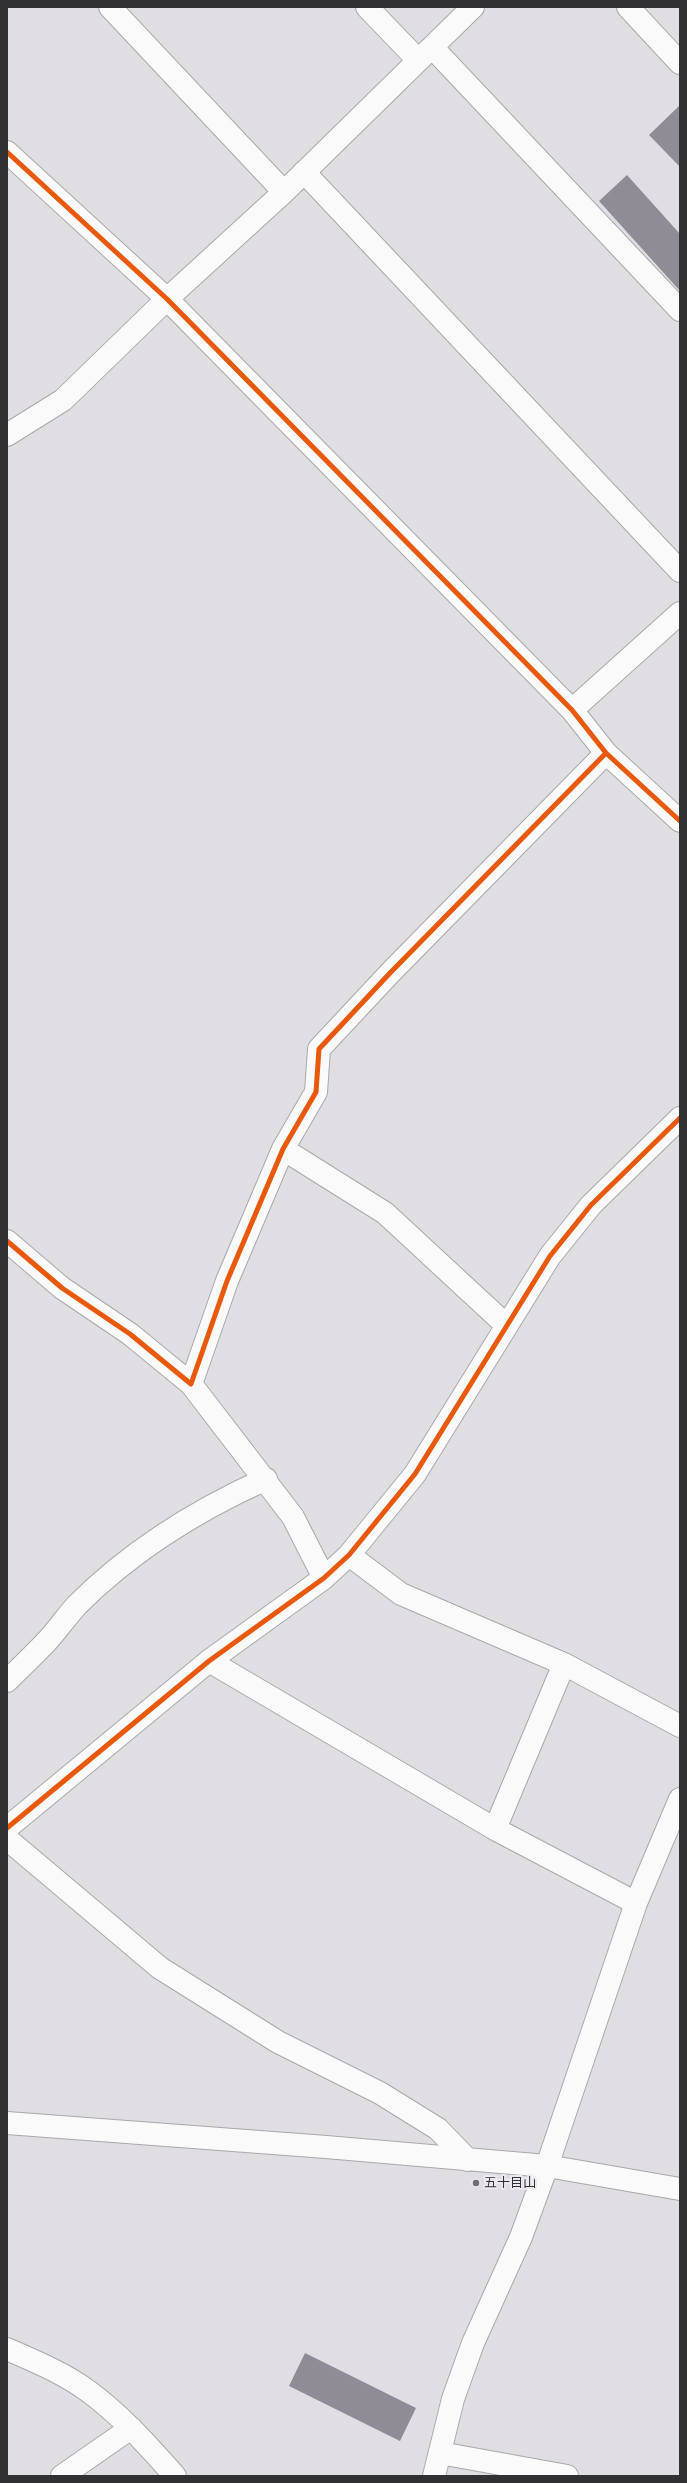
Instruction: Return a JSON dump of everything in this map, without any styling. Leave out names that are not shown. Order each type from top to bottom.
[{"type":"street","points":[[110,7],[284,192]]},
{"type":"street","points":[[367,7],[425,53],[680,310]]},
{"type":"street","points":[[7,435],[63,400],[167,299],[284,192],[473,7]]},
{"type":"street","points":[[628,7],[680,62]]},
{"type":"street","points":[[7,152],[167,299],[572,710],[606,753],[680,821]]},
{"type":"street","points":[[304,172],[680,570]]},
{"type":"street","points":[[572,710],[680,613]]},
{"type":"street","points":[[191,1384],[227,1281],[283,1149],[316,1092],[319,1048],[390,973],[606,753]]},
{"type":"street","points":[[7,1828],[209,1661],[324,1578],[350,1555],[415,1474],[506,1325],[550,1256],[575,1222],[680,1118]]},
{"type":"street","points":[[283,1149],[385,1213],[506,1325]]},
{"type":"street","points":[[7,1241],[62,1288],[130,1334],[191,1384],[266,1479],[293,1517],[324,1578]]},
{"type":"street","points":[[7,1681],[48,1640],[77,1606],[124,1564],[142,1550],[232,1494],[266,1479]]},
{"type":"street","points":[[350,1555],[401,1594],[564,1664],[680,1726]]},
{"type":"street","points":[[209,1661],[495,1829],[636,1903]]},
{"type":"street","points":[[495,1829],[564,1664]]},
{"type":"street","points":[[434,2476],[453,2399],[473,2343],[521,2237],[547,2166],[636,1903],[680,1799]]},
{"type":"street","points":[[7,1839],[160,1968],[278,2042],[386,2097],[438,2129],[468,2160]]},
{"type":"street","points":[[7,2124],[326,2146],[547,2166],[680,2189]]},
{"type":"street","points":[[7,2349],[46,2366],[88,2390],[131,2428],[175,2476]]},
{"type":"street","points":[[62,2476],[131,2428]]},
{"type":"street","points":[[440,2453],[567,2476]]},
{"type":"building","points":[[680,105],[680,167],[649,135]]},
{"type":"building","points":[[627,175],[680,234],[680,291],[599,201]]},
{"type":"building","points":[[305,2353],[416,2408],[400,2441],[289,2386]]},
{"type":"cycle path","points":[[7,152],[167,299],[572,710],[606,753],[680,821]]},
{"type":"cycle path","points":[[7,1241],[62,1288],[130,1334],[191,1384],[227,1281],[283,1149],[316,1092],[319,1049],[390,973],[606,753]]},
{"type":"cycle path","points":[[7,1828],[209,1661],[324,1578],[349,1555],[415,1474],[550,1256],[591,1205],[680,1118]]},
{"type":"place","name":"五十目山","points":[[476,2183]]}]
